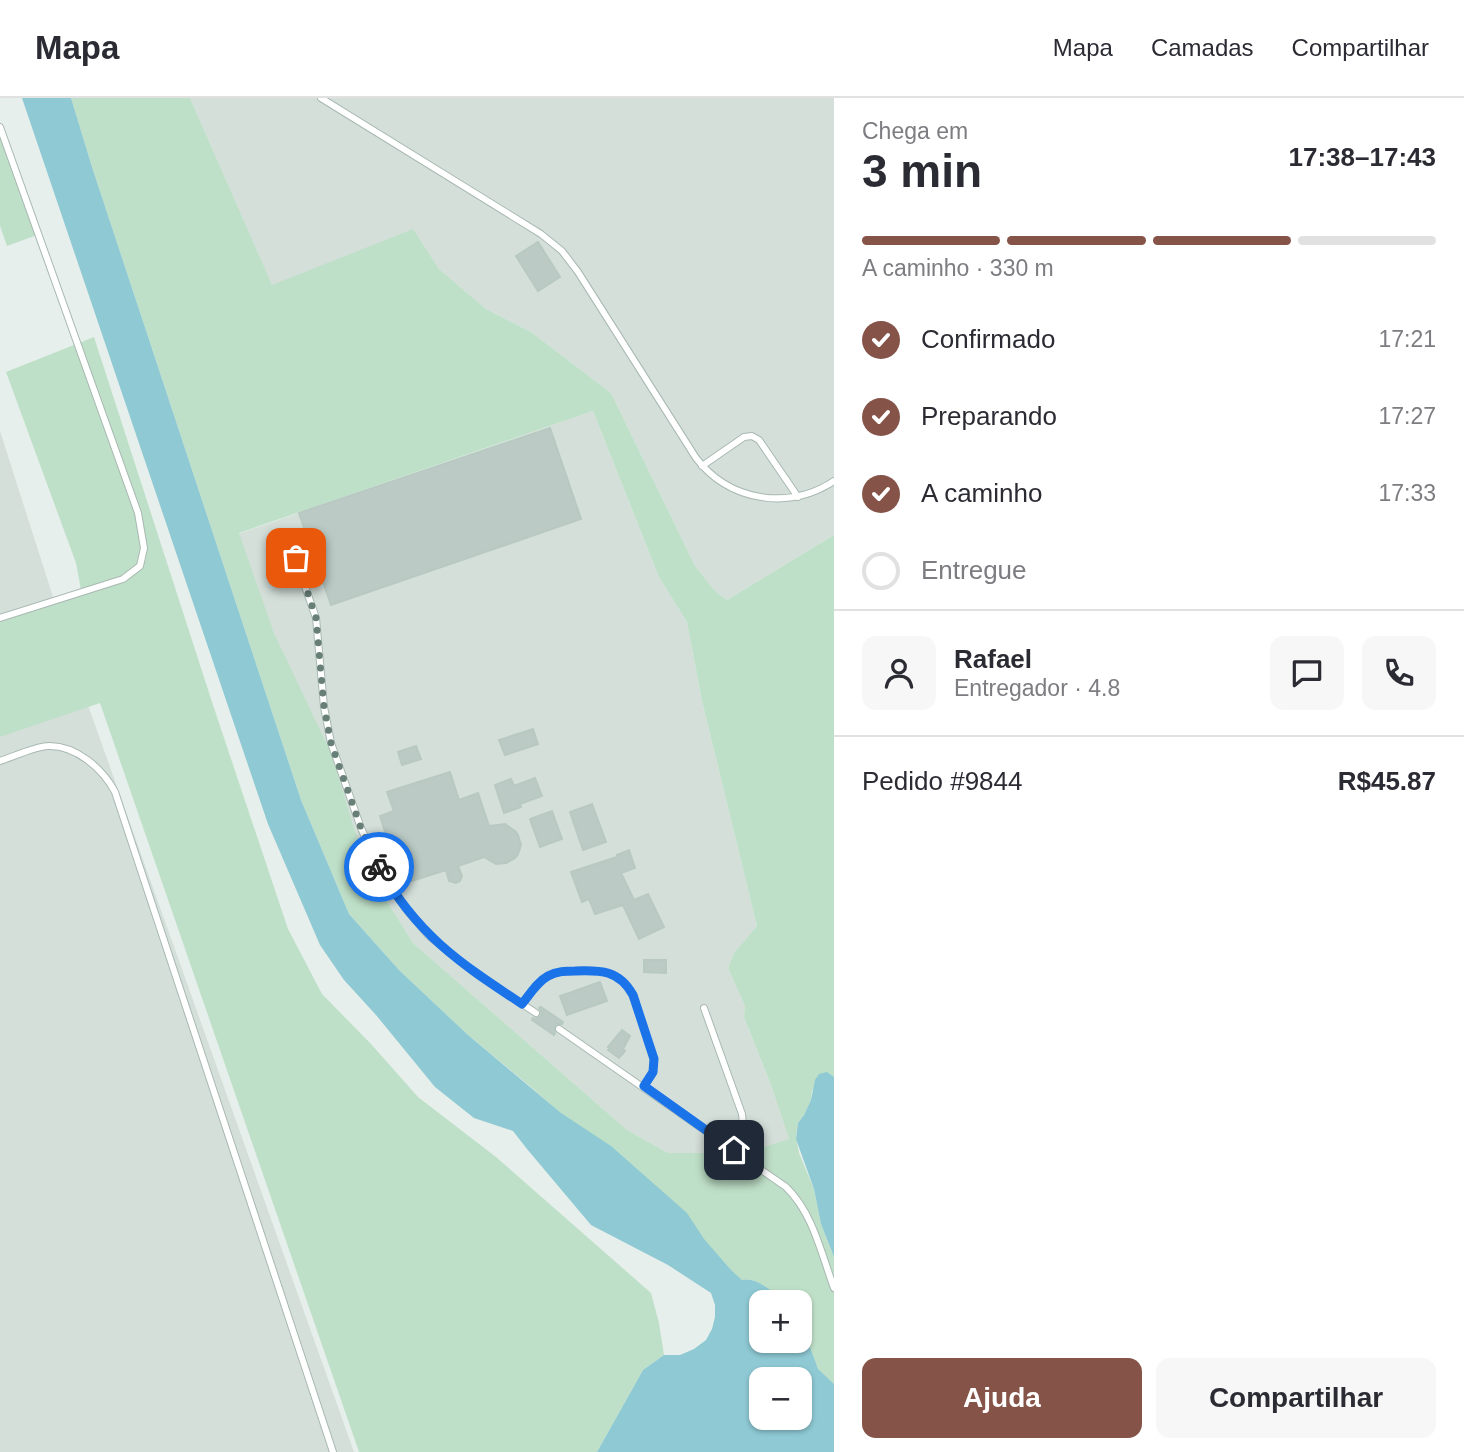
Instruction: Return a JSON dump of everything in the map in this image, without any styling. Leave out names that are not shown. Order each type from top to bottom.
[{"type":"lane","points":[[321,98],[541,234],[562,251],[702,466],[724,484],[745,494],[768,499],[798,497],[834,481]]},
{"type":"lane","points":[[0,127],[138,513],[144,548],[140,566],[123,579],[0,618]]},
{"type":"lane","points":[[702,466],[744,437],[752,436],[760,440],[798,497]]},
{"type":"lane","points":[[289,540],[316,618],[324,707],[331,743],[361,828],[376,861],[405,908],[429,936],[464,965],[536,1013]]},
{"type":"lane","points":[[0,761],[47,746],[64,748],[80,755],[110,781],[333,1452]]},
{"type":"lane","points":[[522,1004],[536,985],[560,971],[604,971],[618,978],[633,995],[654,1059],[653,1072],[644,1086]]},
{"type":"lane","points":[[704,1008],[742,1118],[742,1135],[734,1150]]},
{"type":"lane","points":[[559,1029],[786,1187],[799,1201],[808,1217],[834,1288]]},
{"type":"shaded area","points":[[190,98],[834,98],[834,535],[727,600],[715,591],[695,566],[611,393],[531,332],[486,309],[439,269],[413,230],[272,286]]},
{"type":"shaded area","points":[[593,411],[659,577],[687,622],[702,701],[757,926],[734,953],[728,968],[745,1006],[744,1017],[789,1139],[731,1157],[705,1153],[668,1153],[627,1130],[413,943],[372,877],[274,633],[238,534]]},
{"type":"shaded area","points":[[0,431],[84,694],[354,1452],[0,1452]]},
{"type":"green space","points":[[71,98],[190,98],[272,285],[413,229],[439,269],[486,309],[531,332],[611,393],[695,566],[715,591],[727,600],[834,535],[834,1077],[827,1072],[812,1091],[811,1100],[798,1123],[796,1136],[799,1153],[814,1189],[821,1224],[834,1257],[834,1384],[818,1370],[812,1353],[812,1290],[768,1290],[754,1281],[742,1280],[712,1255],[625,1170],[468,1035],[399,970],[349,914],[301,800]],"holes":[[[593,411],[659,577],[687,622],[702,701],[757,926],[734,953],[728,968],[745,1006],[744,1017],[789,1139],[731,1157],[705,1153],[668,1153],[627,1130],[413,943],[372,877],[331,753],[274,633],[239,533]]]},
{"type":"green space","points":[[0,130],[37,235],[7,246],[0,226]]},
{"type":"green space","points":[[94,337],[288,929],[322,994],[418,1097],[496,1157],[651,1293],[664,1355],[643,1370],[597,1452],[359,1452],[100,703],[0,737],[0,617],[81,590],[76,563],[6,372]]},
{"type":"water","points":[[22,98],[71,98],[301,800],[349,914],[399,970],[468,1035],[561,1113],[611,1146],[687,1213],[704,1239],[742,1280],[753,1280],[770,1290],[749,1290],[749,1353],[812,1353],[818,1369],[834,1384],[834,1452],[597,1452],[643,1370],[664,1355],[680,1355],[706,1340],[715,1317],[711,1293],[668,1265],[591,1225],[513,1131],[474,1118],[435,1087],[344,980],[320,945],[268,824]]},
{"type":"water","points":[[827,1072],[834,1077],[834,1257],[821,1224],[814,1189],[796,1139],[798,1123],[811,1100],[815,1080],[819,1074]]},
{"type":"building","points":[[538,242],[560,277],[538,291],[516,256]]},
{"type":"building","points":[[550,428],[581,519],[331,605],[299,513]]},
{"type":"building","points":[[533,729],[538,744],[505,755],[499,740]]},
{"type":"building","points":[[416,746],[421,759],[402,765],[398,752]]},
{"type":"building","points":[[450,772],[459,800],[478,793],[489,826],[505,824],[515,831],[521,845],[518,854],[506,863],[496,864],[484,857],[458,866],[462,876],[456,883],[449,881],[446,870],[402,884],[380,816],[394,811],[387,792]]},
{"type":"building","points":[[535,778],[542,796],[504,813],[495,785],[511,779],[514,786]]},
{"type":"building","points":[[592,804],[606,842],[583,850],[570,812]]},
{"type":"building","points":[[552,811],[562,839],[540,847],[530,819]]},
{"type":"building","points":[[629,850],[635,868],[621,873],[634,900],[648,894],[664,927],[639,939],[623,905],[595,914],[589,899],[582,902],[571,872],[617,857]]},
{"type":"building","points":[[644,960],[666,960],[666,973],[644,972]]},
{"type":"building","points":[[600,982],[607,1001],[567,1015],[560,996]]},
{"type":"building","points":[[541,1007],[563,1022],[554,1026],[554,1035],[532,1020],[540,1017]]},
{"type":"building","points":[[622,1030],[630,1036],[623,1049],[625,1051],[619,1058],[608,1050],[608,1047]]},
{"type":"way so far","points":[[296,558],[312,601],[318,627],[325,719],[331,743],[361,828],[379,867]]},
{"type":"route","points":[[379,867],[394,893],[429,936],[472,971],[522,1004],[536,985],[560,971],[604,971],[618,978],[633,995],[655,1063],[651,1077],[644,1086],[734,1150]]}]
